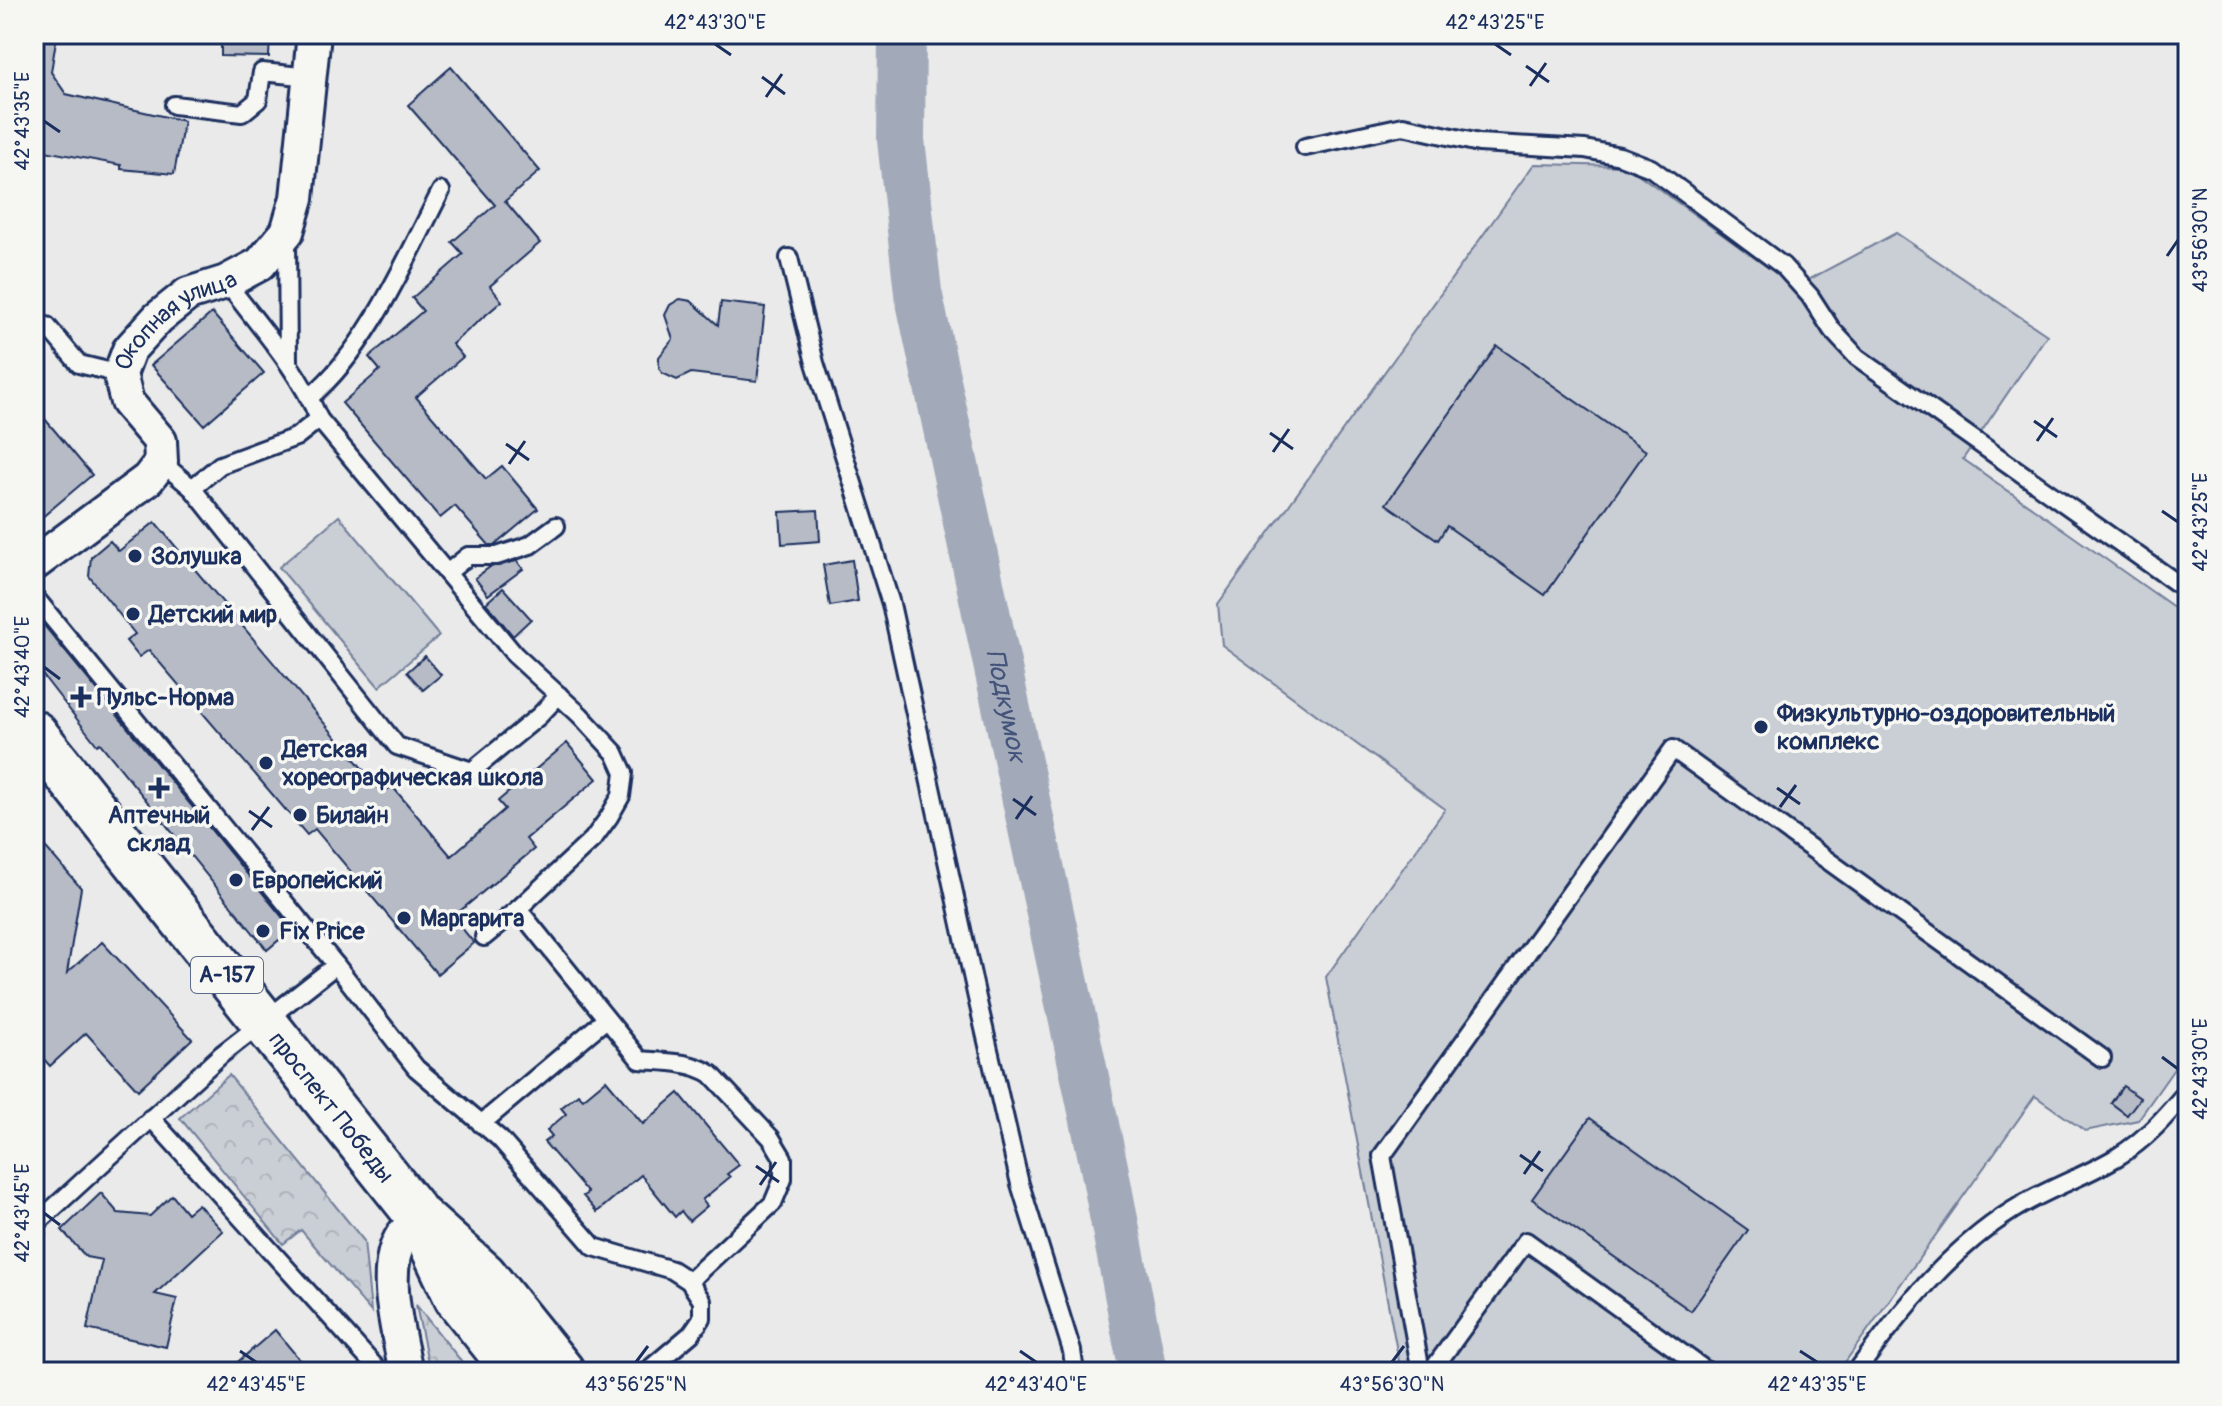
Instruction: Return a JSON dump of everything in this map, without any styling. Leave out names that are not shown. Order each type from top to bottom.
[{"type":"main road","name":"проспект Победы","points":[[34,733],[419,1217],[484,1275],[562,1372]]},
{"type":"main road","name":"проспект Победы","points":[[419,1217],[457,1298],[516,1372]]},
{"type":"street","name":"Окопная улица","points":[[161,462],[160,441],[127,402],[120,374],[129,350],[158,318],[188,294],[226,282],[260,264],[287,232],[297,198],[314,34]]},
{"type":"street","points":[[34,564],[148,479],[161,462]]},
{"type":"street","points":[[406,1372],[393,1296],[393,1266],[401,1238],[419,1217]]},
{"type":"lane","points":[[174,105],[242,113],[258,100],[262,72],[310,77]]},
{"type":"lane","points":[[1305,147],[1403,126],[1479,143],[1585,149],[1620,156],[1651,168],[1783,266],[1857,357],[2188,591]]},
{"type":"lane","points":[[310,397],[338,370],[385,299],[441,191]]},
{"type":"lane","points":[[287,232],[288,363]]},
{"type":"lane","points":[[789,258],[815,363],[891,604],[1020,1184],[1072,1351],[1075,1372]]},
{"type":"lane","points":[[226,282],[288,363],[310,397],[319,419],[515,655],[615,753],[624,773],[621,796],[593,839],[484,937]]},
{"type":"lane","points":[[47,326],[79,364],[120,374]]},
{"type":"lane","points":[[192,488],[220,465],[296,437],[319,419]]},
{"type":"lane","points":[[161,462],[192,488],[397,746],[472,771],[539,716],[559,695]]},
{"type":"lane","points":[[447,573],[468,556],[497,556],[530,545],[556,526]]},
{"type":"lane","points":[[34,596],[336,965],[416,1068],[500,1139],[594,1247],[672,1270],[689,1281],[702,1301],[702,1318],[691,1334],[646,1372]]},
{"type":"lane","points":[[1421,1372],[1382,1156],[1673,749],[2102,1058]]},
{"type":"lane","points":[[518,909],[640,1060],[699,1067],[711,1074],[771,1138],[783,1158],[783,1179],[773,1203],[689,1281]]},
{"type":"lane","points":[[34,1243],[36,1222],[222,1054],[336,965]]},
{"type":"lane","points":[[481,1124],[606,1019]]},
{"type":"lane","points":[[1856,1372],[1921,1289],[1967,1245],[2013,1210],[2118,1157],[2161,1123],[2188,1090]]},
{"type":"lane","points":[[151,1118],[380,1372]]},
{"type":"lane","points":[[1431,1372],[1526,1241],[1708,1372]]},
{"type":"green space","name":"Физкультурно-оздоровительный комплекс","points":[[1534,164],[1627,166],[1795,287],[1896,233],[2047,335],[1963,459],[2188,617],[2188,1049],[2138,1120],[2085,1131],[2035,1096],[1838,1372],[1401,1372],[1326,977],[1445,809],[1222,645],[1218,604]]},
{"type":"green space","points":[[339,516],[439,636],[379,687],[279,567]]},
{"type":"green space","points":[[229,1075],[364,1241],[371,1312],[301,1230],[283,1244],[180,1118]]},
{"type":"green space","points":[[416,1305],[470,1372],[430,1372]]},
{"type":"building","points":[[34,34],[57,34],[51,72],[66,94],[184,121],[174,174],[121,169],[121,165],[34,149]]},
{"type":"building","points":[[221,34],[270,34],[269,57],[221,56]]},
{"type":"building","points":[[451,67],[540,171],[505,201],[540,243],[490,286],[502,301],[452,344],[463,357],[416,397],[486,479],[502,466],[538,509],[495,545],[489,545],[455,506],[440,518],[342,403],[380,370],[369,357],[423,311],[412,298],[463,254],[452,242],[495,205],[408,105]]},
{"type":"building","points":[[680,299],[691,301],[718,325],[721,302],[765,307],[757,381],[691,373],[677,380],[662,373],[659,357],[673,339],[665,315],[670,305]]},
{"type":"building","points":[[212,313],[264,373],[204,425],[151,365]]},
{"type":"building","points":[[1497,346],[1646,451],[1545,595],[1447,526],[1438,540],[1386,504]]},
{"type":"building","points":[[34,406],[92,475],[34,524]]},
{"type":"building","points":[[818,510],[820,541],[782,544],[780,512]]},
{"type":"building","points":[[155,522],[383,793],[392,786],[451,856],[505,809],[498,801],[567,743],[597,779],[526,839],[534,849],[453,917],[474,943],[437,974],[315,829],[307,835],[149,650],[139,657],[126,641],[135,634],[89,576],[91,557],[110,541],[119,551]]},
{"type":"building","points":[[852,560],[858,601],[830,606],[823,565]]},
{"type":"building","points":[[517,561],[523,569],[488,595],[475,578],[490,567]]},
{"type":"building","points":[[503,588],[531,619],[513,636],[486,603]]},
{"type":"building","points":[[34,613],[292,929],[267,950],[34,664]]},
{"type":"building","points":[[425,656],[441,675],[423,690],[407,672]]},
{"type":"building","points":[[34,834],[81,888],[67,973],[102,942],[192,1039],[138,1090],[86,1033],[50,1066],[34,1048]]},
{"type":"building","points":[[606,1080],[643,1124],[679,1093],[739,1165],[727,1174],[730,1177],[702,1200],[707,1206],[689,1221],[681,1211],[675,1217],[641,1175],[597,1212],[583,1196],[588,1193],[544,1142],[552,1136],[547,1130],[566,1114],[561,1108],[578,1094],[583,1099]]},
{"type":"building","points":[[2123,1086],[2140,1098],[2127,1115],[2111,1103]]},
{"type":"building","points":[[1590,1118],[1748,1230],[1691,1311],[1532,1199]]},
{"type":"building","points":[[101,1193],[118,1213],[150,1216],[172,1195],[187,1213],[198,1204],[223,1231],[155,1294],[177,1299],[166,1347],[87,1329],[102,1260],[86,1257],[62,1230]]},
{"type":"building","points":[[275,1330],[310,1372],[226,1372]]},
{"type":"waterway","name":"Подкумок","points":[[902,34],[901,140],[918,292],[1104,1167],[1143,1372]]},
{"type":"place","name":"Золушка","points":[[135,556]]},
{"type":"place","name":"Детский мир","points":[[133,614]]},
{"type":"place","name":"Пульс-Норма","points":[[81,697]]},
{"type":"place","name":"Физкультурно-оздоровительный комплекс","points":[[1761,727]]},
{"type":"place","name":"Детская хореографическая школа","points":[[266,763]]},
{"type":"place","name":"Аптечный склад","points":[[159,788]]},
{"type":"place","name":"Билайн","points":[[300,815]]},
{"type":"place","name":"Европейский","points":[[236,880]]},
{"type":"place","name":"Маргарита","points":[[404,918]]},
{"type":"place","name":"Fix Price","points":[[263,931]]}]
